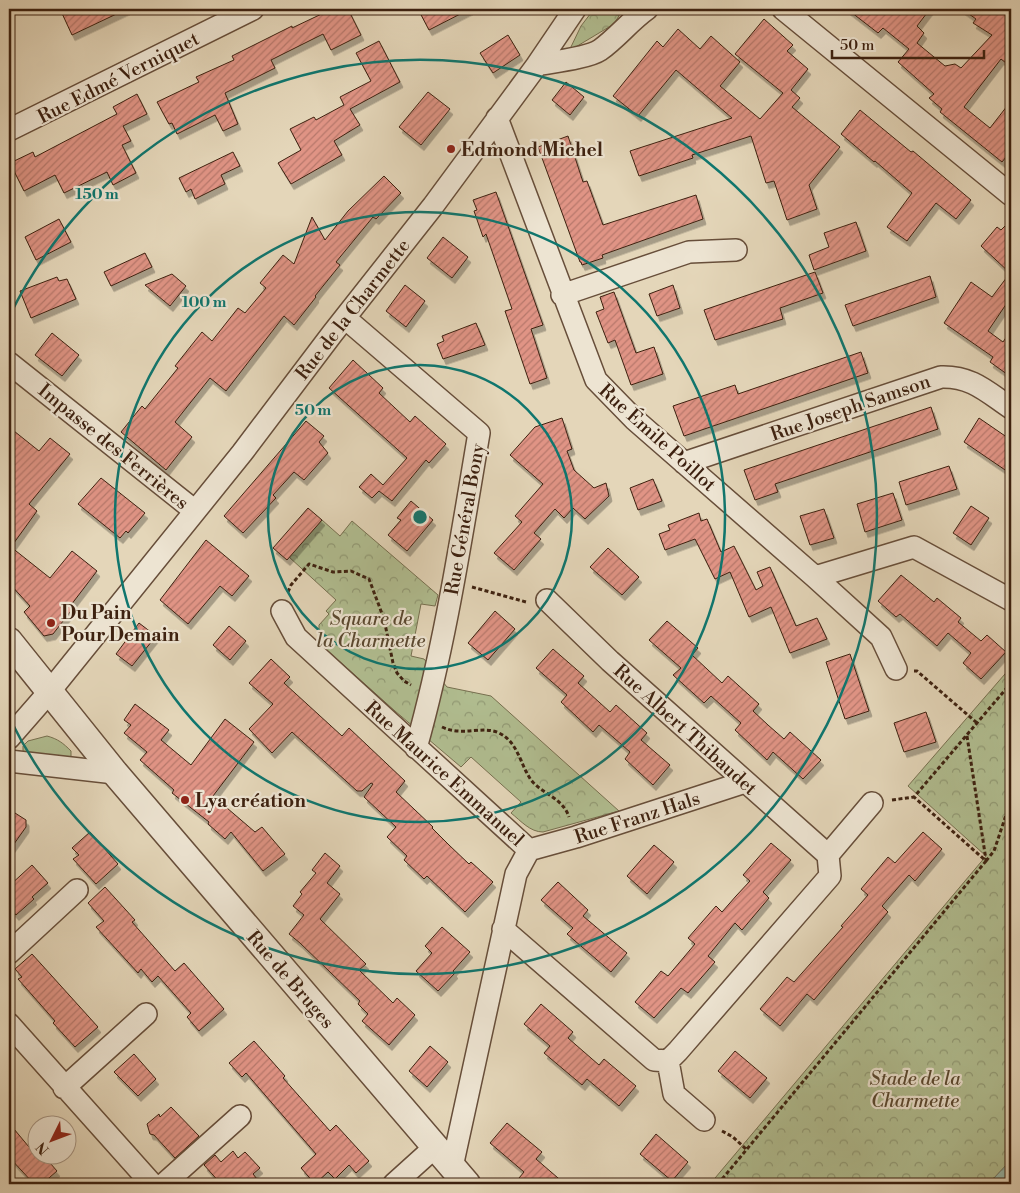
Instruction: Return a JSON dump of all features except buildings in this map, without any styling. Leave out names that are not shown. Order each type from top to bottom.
[{"type":"street","name":"Rue Edmé Verniquet","points":[[9,130],[253,9]]},
{"type":"street","name":"Rue de la Charmette","points":[[9,738],[242,454],[344,318],[432,206],[537,65],[576,9]]},
{"type":"street","points":[[537,65],[568,60],[599,51],[647,9]]},
{"type":"street","points":[[783,9],[1011,195]]},
{"type":"street","name":"Rue Émile Poillot","points":[[498,118],[562,295],[596,380],[634,419],[881,637],[896,669]]},
{"type":"street","points":[[562,295],[689,252],[736,250]]},
{"type":"street","name":"Rue Général Bony","points":[[344,318],[479,434],[454,583],[428,707],[416,748]]},
{"type":"street","name":"Impasse des Ferrières","points":[[9,363],[195,511]]},
{"type":"street","name":"Rue Joseph Samson","points":[[684,463],[941,377],[955,376],[970,380],[1011,408]]},
{"type":"street","points":[[814,577],[914,547],[1011,600]]},
{"type":"street","name":"Rue Albert Thibaudet","points":[[547,600],[610,661],[828,855]]},
{"type":"street","name":"Rue Maurice Emmanuel","points":[[282,611],[296,636],[529,850],[516,874],[503,929],[460,1176]]},
{"type":"street","name":"Rue de Bruges","points":[[9,641],[115,773],[460,1176]]},
{"type":"street","points":[[9,761],[115,773]]},
{"type":"street","name":"Rue Franz Hals","points":[[529,850],[576,837],[745,782]]},
{"type":"street","points":[[503,929],[654,1060],[668,1061],[830,876],[828,855],[872,803]]},
{"type":"street","points":[[9,953],[77,890]]},
{"type":"street","points":[[64,1088],[146,1014]]},
{"type":"street","points":[[9,1024],[64,1088],[152,1184]]},
{"type":"street","points":[[668,1061],[674,1094],[704,1120]]},
{"type":"street","points":[[164,1184],[240,1116]]},
{"type":"street","points":[[394,1184],[435,1147]]},
{"type":"path","points":[[454,583],[530,603],[547,600]]},
{"type":"path","points":[[896,669],[917,671],[977,723]]},
{"type":"path","points":[[986,861],[914,797],[1011,683]]},
{"type":"path","points":[[967,735],[986,861]]},
{"type":"path","points":[[718,1184],[994,851],[1011,800]]},
{"type":"path","points":[[704,1120],[733,1137],[747,1150]]},
{"type":"green space","points":[[594,9],[623,9],[614,24],[569,51],[581,26]]},
{"type":"green space","name":"Square de la Charmette","points":[[322,520],[340,536],[352,521],[438,595],[435,606],[421,604],[411,656],[424,659],[447,687],[491,696],[619,811],[543,832],[530,828],[511,813],[521,802],[471,757],[461,767],[319,643],[319,625],[329,614],[326,611],[336,600],[289,557]]},
{"type":"green space","name":"Stade de la Charmette","points":[[1011,667],[1011,1160],[994,1178],[983,1184],[710,1184],[986,856],[908,786]]},
{"type":"green space","points":[[47,736],[54,738],[71,751],[71,760],[23,754],[23,746],[28,741]]},
{"type":"water","points":[[1011,1160],[1011,1184],[983,1184],[994,1178]]},
{"type":"place","name":"Edmond Michel","points":[[451,149]]},
{"type":"place","name":"Du Pain Pour Demain","points":[[51,623]]},
{"type":"place","name":"Lya création","points":[[185,800]]}]
